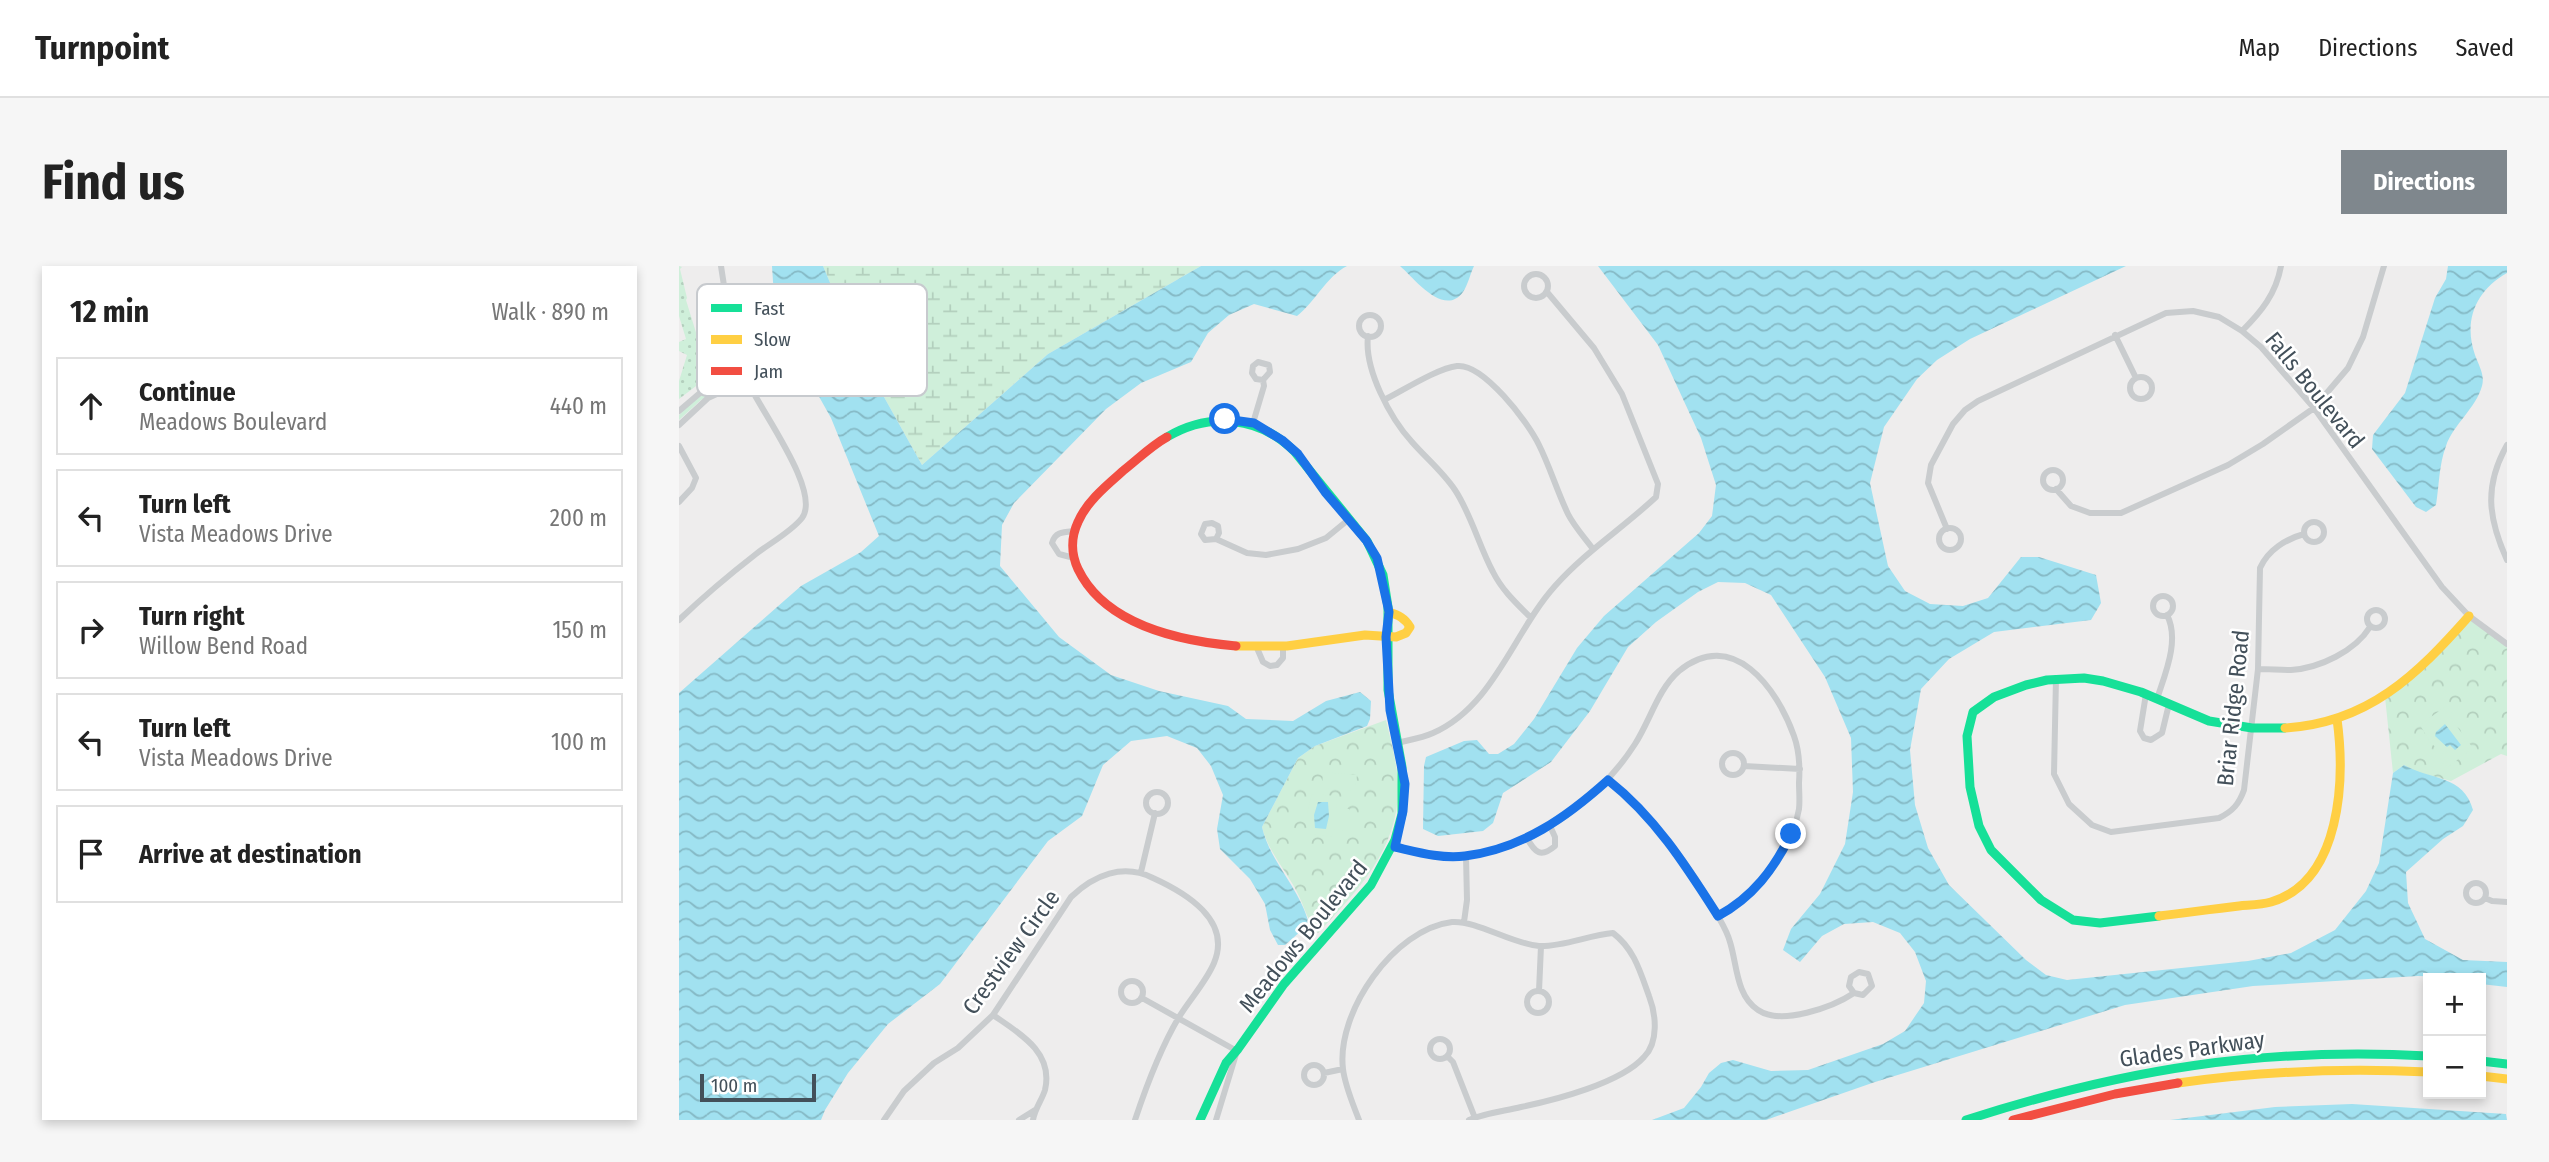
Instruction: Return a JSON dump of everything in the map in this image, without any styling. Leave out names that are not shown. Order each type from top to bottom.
[{"type":"street","points":[[721,266],[724,284]]},
{"type":"street","points":[[2242,331],[2258,316],[2272,296],[2281,266]]},
{"type":"street","points":[[2056,489],[2071,506],[2090,513],[2121,513],[2228,465],[2314,408],[2348,368],[2363,337],[2385,266]]},
{"type":"street","points":[[1397,743],[1432,734],[1456,720],[1482,696],[1530,617],[1555,586],[1593,548],[1656,496],[1658,484],[1622,394],[1594,348],[1547,292],[1547,281],[1541,275],[1534,274],[1525,281],[1524,290],[1533,298],[1541,298],[1547,292]]},
{"type":"street","name":"Falls Boulevard","points":[[1947,529],[1928,482],[1931,465],[1953,424],[1965,410],[1978,401],[2115,335],[2166,313],[2193,311],[2219,317],[2261,347],[2314,408],[2442,587],[2469,616],[2507,645]]},
{"type":"street","points":[[2115,335],[2136,378]]},
{"type":"street","points":[[1368,336],[1371,367],[1384,400],[1410,441],[1457,492],[1494,574],[1508,596],[1530,617]]},
{"type":"street","points":[[1384,400],[1458,366],[1469,367],[1485,377],[1515,410],[1537,441],[1568,515],[1593,548]]},
{"type":"street","points":[[1254,423],[1264,386],[1263,380]]},
{"type":"street","points":[[679,411],[697,396]]},
{"type":"street","points":[[679,425],[712,396]]},
{"type":"street","points":[[679,620],[722,581],[798,521],[806,509],[806,491],[756,396]]},
{"type":"street","name":"Meadows Boulevard","points":[[1074,531],[1095,498],[1154,443],[1168,434],[1203,421],[1225,419],[1254,423],[1282,440],[1298,454],[1366,540],[1377,558],[1389,612],[1386,637],[1390,710],[1405,784],[1403,811],[1395,847],[1372,885],[1267,1006],[1237,1051],[1226,1062],[1200,1120]]},
{"type":"street","points":[[2507,445],[2498,461],[2490,495],[2494,532],[2507,560]]},
{"type":"street","points":[[679,446],[696,478],[692,488],[679,502]]},
{"type":"street","points":[[1216,539],[1247,553],[1266,555],[1298,549],[1327,538],[1348,520]]},
{"type":"street","points":[[1074,558],[1059,554],[1052,543],[1053,537],[1058,533],[1074,531],[1074,558],[1084,580],[1095,593],[1125,615],[1176,637],[1257,648],[1365,635],[1401,638],[1410,627],[1404,618],[1389,612]]},
{"type":"street","name":"Briar Ridge Road","points":[[2056,678],[2053,774],[2069,804],[2092,825],[2111,832],[2219,818],[2231,812],[2240,801],[2244,790],[2258,668],[2260,568],[2271,551],[2304,534]]},
{"type":"street","points":[[2157,699],[2172,645],[2171,623],[2167,615]]},
{"type":"street","points":[[2337,719],[2341,736],[2339,791],[2328,842],[2321,861],[2290,893],[2271,902],[2091,924],[2072,920],[2057,913],[1991,850],[1983,838],[1970,791],[1967,726],[1977,706],[2028,684],[2056,678],[2090,678],[2110,681],[2146,694],[2214,723],[2250,727],[2310,725],[2359,711],[2400,687],[2427,663],[2469,616]]},
{"type":"street","points":[[2258,668],[2292,670],[2317,664],[2344,652],[2362,640],[2370,627]]},
{"type":"street","points":[[1257,648],[1263,662],[1270,666],[1277,665],[1283,658],[1283,646]]},
{"type":"street","points":[[1395,847],[1423,854],[1466,856],[1527,838],[1550,826],[1577,808],[1608,780],[1635,744],[1667,684],[1694,662],[1718,656],[1738,661],[1769,686],[1795,738],[1800,769],[1798,809],[1791,834],[1779,859],[1765,879],[1747,897],[1718,916]]},
{"type":"street","points":[[2146,694],[2140,731],[2144,738],[2151,740],[2162,733],[2169,704]]},
{"type":"street","points":[[1744,766],[1800,769]]},
{"type":"street","points":[[1608,780],[1629,796],[1668,842],[1718,916],[1730,941],[1739,981],[1748,1000],[1758,1011],[1790,1017],[1845,999],[1854,993]]},
{"type":"street","points":[[1141,872],[1154,813]]},
{"type":"street","points":[[1527,838],[1533,849],[1541,853],[1547,852],[1555,846],[1555,837],[1550,826]]},
{"type":"street","points":[[1464,922],[1467,901],[1466,856]]},
{"type":"street","name":"Crestview Circle","points":[[884,1120],[904,1091],[934,1063],[958,1048],[993,1014],[1072,897],[1084,884],[1118,871],[1141,872],[1178,890],[1203,908],[1215,927],[1218,946],[1214,964],[1178,1018],[1150,1076],[1135,1120]]},
{"type":"street","points":[[2485,898],[2507,902]]},
{"type":"street","points":[[1359,1120],[1343,1069],[1343,1041],[1350,1015],[1363,991],[1380,970],[1412,939],[1440,925],[1464,922],[1514,941],[1541,946],[1613,933],[1627,944],[1652,1004],[1655,1034],[1646,1056],[1622,1073],[1589,1088],[1541,1103],[1472,1119],[1453,1062],[1447,1056]]},
{"type":"street","points":[[1539,991],[1541,946]]},
{"type":"street","points":[[1142,998],[1237,1051]]},
{"type":"street","points":[[993,1014],[1039,1051],[1047,1071],[1045,1092],[1035,1110],[1033,1120]]},
{"type":"street","name":"Meadows Boulevard","points":[[1216,1120],[1237,1051]]},
{"type":"street","name":"Glades Parkway","points":[[1966,1120],[2065,1088],[2200,1063],[2307,1054],[2423,1056]]},
{"type":"street","points":[[2486,1062],[2507,1064]]},
{"type":"street","points":[[1324,1073],[1343,1069]]},
{"type":"street","name":"Glades Parkway","points":[[2014,1120],[2070,1104],[2204,1078],[2308,1070],[2423,1072]]},
{"type":"street","points":[[2486,1077],[2507,1079]]},
{"type":"street","points":[[1019,1120],[1035,1110]]},
{"type":"green space","points":[[679,266],[682,267],[680,269],[686,300],[697,336],[697,385],[679,399],[679,381],[687,355],[679,351],[679,342],[686,339],[679,316]]},
{"type":"green space","points":[[823,266],[1201,266],[1048,354],[922,465],[883,396],[927,396],[927,284],[831,284]]},
{"type":"green space","points":[[708,396],[679,420],[679,415],[698,397]]},
{"type":"green space","points":[[2469,616],[2507,644],[2507,756],[2501,754],[2451,781],[2417,772],[2404,765],[2393,773],[2385,697]]},
{"type":"green space","points":[[2446,706],[2452,713],[2449,716],[2473,748],[2448,767],[2441,762],[2446,757],[2430,742],[2420,725]]},
{"type":"green space","points":[[1386,720],[1398,784],[1397,807],[1392,828],[1374,866],[1348,901],[1318,933],[1296,890],[1272,852],[1262,827],[1298,758],[1315,746]]},
{"type":"green space","points":[[1323,772],[1357,775],[1355,791],[1322,788]]},
{"type":"green space","points":[[1312,794],[1337,796],[1336,808],[1349,809],[1349,831],[1333,829],[1332,837],[1308,834],[1310,823],[1307,813]]},
{"type":"water","points":[[772,266],[823,266],[831,284],[773,284]]},
{"type":"water","points":[[1201,266],[1347,266],[1333,276],[1297,316],[1254,304],[1229,315],[1208,333],[1191,362],[1141,383],[1106,409],[1014,503],[1002,525],[1000,566],[1059,637],[1111,675],[1159,691],[1228,706],[1246,719],[1293,721],[1326,701],[1360,692],[1371,701],[1370,719],[1367,726],[1315,746],[1298,758],[1262,827],[1271,852],[1299,899],[1309,924],[1285,945],[1278,945],[1270,930],[1265,904],[1250,879],[1220,849],[1217,829],[1223,795],[1211,766],[1197,748],[1167,736],[1131,741],[1103,765],[1082,816],[1048,841],[940,984],[888,1024],[848,1073],[821,1120],[679,1120],[679,693],[801,586],[861,552],[879,536],[831,418],[819,396],[883,396],[922,465],[1048,354]]},
{"type":"water","points":[[1400,266],[1474,266],[1463,292],[1455,299],[1447,301],[1430,293]]},
{"type":"water","points":[[1598,266],[2126,266],[1970,339],[1937,360],[1917,379],[1884,427],[1870,483],[1888,566],[1905,591],[1930,604],[1963,606],[1988,598],[2021,557],[2039,557],[2096,575],[2101,603],[2091,620],[1994,632],[1949,659],[1921,689],[1910,750],[1915,805],[1928,848],[1949,885],[2026,960],[2046,975],[2067,980],[2248,961],[2291,953],[2335,930],[2366,891],[2379,863],[2393,773],[2404,765],[2454,784],[2469,799],[2473,810],[2463,826],[2443,839],[2406,872],[2408,903],[2425,939],[2463,960],[2507,962],[2507,987],[2486,985],[2486,973],[2423,973],[2423,976],[2253,986],[2125,1005],[1875,1082],[1766,1120],[1652,1120],[1684,1108],[1709,1073],[1721,1063],[1733,1060],[1771,1071],[1808,1070],[1883,1044],[1905,1031],[1924,1003],[1926,981],[1915,952],[1900,933],[1873,922],[1844,924],[1822,936],[1800,962],[1783,950],[1791,929],[1820,894],[1845,844],[1853,792],[1851,738],[1825,677],[1771,595],[1745,583],[1718,582],[1698,592],[1656,622],[1628,647],[1590,711],[1551,762],[1503,793],[1493,823],[1483,831],[1438,836],[1423,829],[1426,757],[1464,741],[1477,740],[1489,754],[1498,754],[1514,744],[1534,719],[1577,648],[1604,616],[1699,533],[1712,516],[1716,485],[1701,438],[1658,345]]},
{"type":"water","points":[[2448,266],[2507,266],[2507,273],[2487,288],[2475,308],[2472,342],[2483,382],[2475,402],[2449,438],[2442,460],[2436,505],[2426,512],[2416,507],[2372,449],[2373,435],[2405,393],[2435,298],[2446,279]]},
{"type":"water","points":[[2445,724],[2461,745],[2455,750],[2450,745],[2447,747],[2435,736]]},
{"type":"water","points":[[1318,802],[1328,802],[1326,829],[1315,828],[1314,815]]},
{"type":"water","points":[[2352,1104],[2506,1114],[2507,1120],[2170,1120],[2275,1107]]},
{"type":"traffic: fast","points":[[1167,437],[1183,429],[1216,421],[1233,421],[1265,431],[1294,451],[1367,541],[1383,575],[1388,607],[1388,690],[1402,767],[1402,814],[1395,840],[1371,885],[1284,984],[1226,1063],[1200,1120]]},
{"type":"traffic: fast","points":[[2159,916],[2100,923],[2073,920],[2041,900],[1991,850],[1979,826],[1970,787],[1967,736],[1973,712],[1994,697],[2026,685],[2047,680],[2084,678],[2141,692],[2209,721],[2252,728],[2285,728]]},
{"type":"traffic: fast","points":[[1966,1120],[2082,1087],[2194,1066],[2308,1055],[2423,1056]]},
{"type":"traffic: fast","points":[[2486,1062],[2507,1064]]},
{"type":"traffic: slow","points":[[1236,646],[1287,646],[1365,635],[1396,637],[1406,633],[1410,627],[1408,624],[1401,617],[1389,612]]},
{"type":"traffic: slow","points":[[2285,728],[2341,717],[2366,706],[2410,676],[2469,616]]},
{"type":"traffic: slow","points":[[2159,916],[2271,902],[2295,891],[2312,873],[2325,850],[2334,825],[2340,770],[2337,719]]},
{"type":"traffic: slow","points":[[2178,1083],[2303,1072],[2423,1072]]},
{"type":"traffic: slow","points":[[2486,1077],[2507,1079]]},
{"type":"traffic: jam","points":[[1167,437],[1124,470],[1087,507],[1074,534],[1073,551],[1076,563],[1090,588],[1106,604],[1125,617],[1146,627],[1191,640],[1236,646]]},
{"type":"traffic: jam","points":[[2013,1120],[2115,1094],[2178,1083]]},
{"type":"route","points":[[1225,419],[1254,423],[1265,428],[1298,454],[1325,492],[1366,540],[1377,558],[1389,612],[1386,637],[1390,710],[1405,784],[1403,811],[1395,847],[1444,856],[1466,856],[1497,848],[1527,838],[1550,826],[1577,808],[1608,780],[1629,796],[1676,851],[1718,916],[1747,897],[1765,879],[1779,859],[1791,834]]}]
